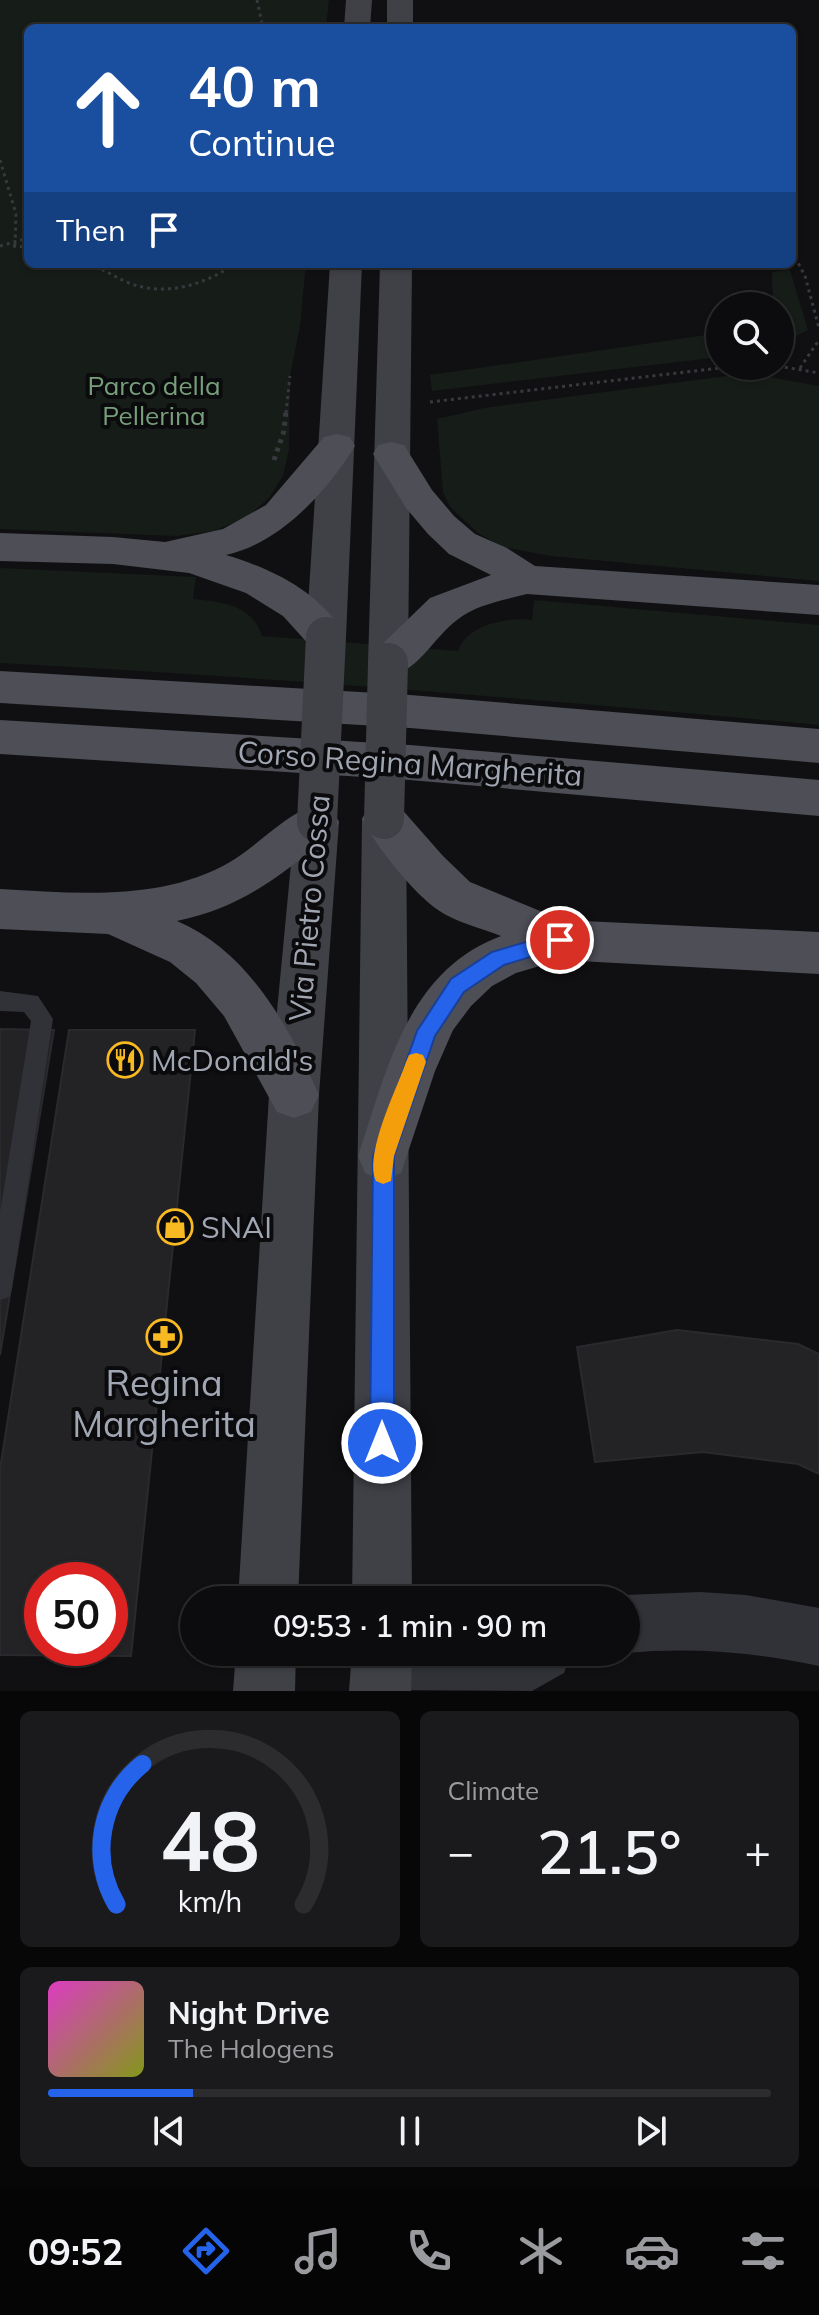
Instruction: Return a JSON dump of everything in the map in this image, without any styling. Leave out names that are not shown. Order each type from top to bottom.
[{"type":"main road","points":[[357,24],[359,0]]},
{"type":"main road","points":[[400,0],[400,24]]},
{"type":"main road","name":"Via Pietro Cossa","points":[[269,1586],[294,1095],[317,822],[346,268]]},
{"type":"main road","points":[[382,1586],[384,819],[396,268]]},
{"type":"main road","points":[[169,554],[233,540],[279,514],[337,446]]},
{"type":"main road","points":[[391,454],[419,499],[441,525],[462,544],[494,558],[527,580]]},
{"type":"main road","points":[[0,547],[169,554],[225,569],[261,582],[295,603],[326,637]]},
{"type":"main road","points":[[388,663],[444,608],[481,592],[527,580],[819,600]]},
{"type":"main road","name":"Corso Regina Margherita","points":[[0,687],[216,697],[608,726],[819,746]]},
{"type":"main road","name":"Corso Regina Margherita","points":[[0,737],[577,774],[819,798]]},
{"type":"main road","points":[[384,819],[427,870],[454,896],[560,940]]},
{"type":"main road","points":[[0,909],[112,914],[209,895],[248,874],[317,822]]},
{"type":"main road","points":[[112,914],[195,954],[232,990],[266,1040],[294,1095]]},
{"type":"main road","points":[[383,1156],[427,1031],[458,985],[498,958],[560,940],[819,953]]},
{"type":"main road","points":[[264,1691],[265,1666]]},
{"type":"street","points":[[640,1623],[685,1618],[763,1624],[819,1637]]},
{"type":"street","points":[[381,1668],[448,1666]]},
{"type":"street","points":[[475,1691],[519,1666]]},
{"type":"lane","points":[[0,1001],[30,1003],[42,1019],[0,1288]]},
{"type":"path","points":[[257,0],[262,24]]},
{"type":"path","points":[[0,160],[16,214],[15,244]]},
{"type":"path","points":[[0,246],[24,240]]},
{"type":"path","points":[[15,244],[24,246]]},
{"type":"path","points":[[796,259],[805,276],[819,328]]},
{"type":"path","points":[[98,268],[137,286],[177,289],[211,281],[229,268]]},
{"type":"path","points":[[800,368],[819,340]]},
{"type":"path","points":[[794,367],[819,373]]},
{"type":"path","points":[[394,407],[706,370]]},
{"type":"path","points":[[272,467],[284,431],[290,376]]},
{"type":"green space","name":"Parco della Pellerina","points":[[0,0],[329,0],[326,24],[24,24],[24,268],[306,268],[300,326],[290,376],[289,450],[283,476],[269,498],[247,517],[214,531],[176,536],[0,529]]},
{"type":"green space","points":[[790,270],[808,330],[794,337],[794,292],[773,292],[772,272]]},
{"type":"green space","points":[[706,335],[706,359],[432,391],[430,375]]},
{"type":"green space","points":[[706,379],[786,380],[819,386],[819,581],[551,556],[503,547],[478,533],[451,508],[443,492],[437,419],[484,408]]},
{"type":"green space","points":[[0,568],[196,577],[193,599],[243,611],[251,617],[262,636],[458,651],[470,634],[489,624],[532,620],[534,600],[819,625],[819,725],[410,690],[0,663]]},
{"type":"building","points":[[0,1029],[54,1030],[0,1355]]},
{"type":"building","points":[[69,1030],[195,1030],[131,1656],[128,1656],[128,1562],[24,1562],[24,1655],[0,1655],[0,1469]]},
{"type":"building","points":[[677,1330],[798,1344],[819,1354],[819,1474],[798,1464],[703,1452],[595,1462],[577,1347]]},
{"type":"slow traffic","points":[[383,1174],[383,1156],[416,1062]]},
{"type":"place","name":"McDonald's","points":[[125,1060]]},
{"type":"place","name":"SNAI","points":[[175,1227]]},
{"type":"place","name":"Regina Margherita","points":[[164,1337]]},
{"type":"route","points":[[382,1443],[383,1156],[427,1031],[458,985],[498,958],[560,940]]}]
